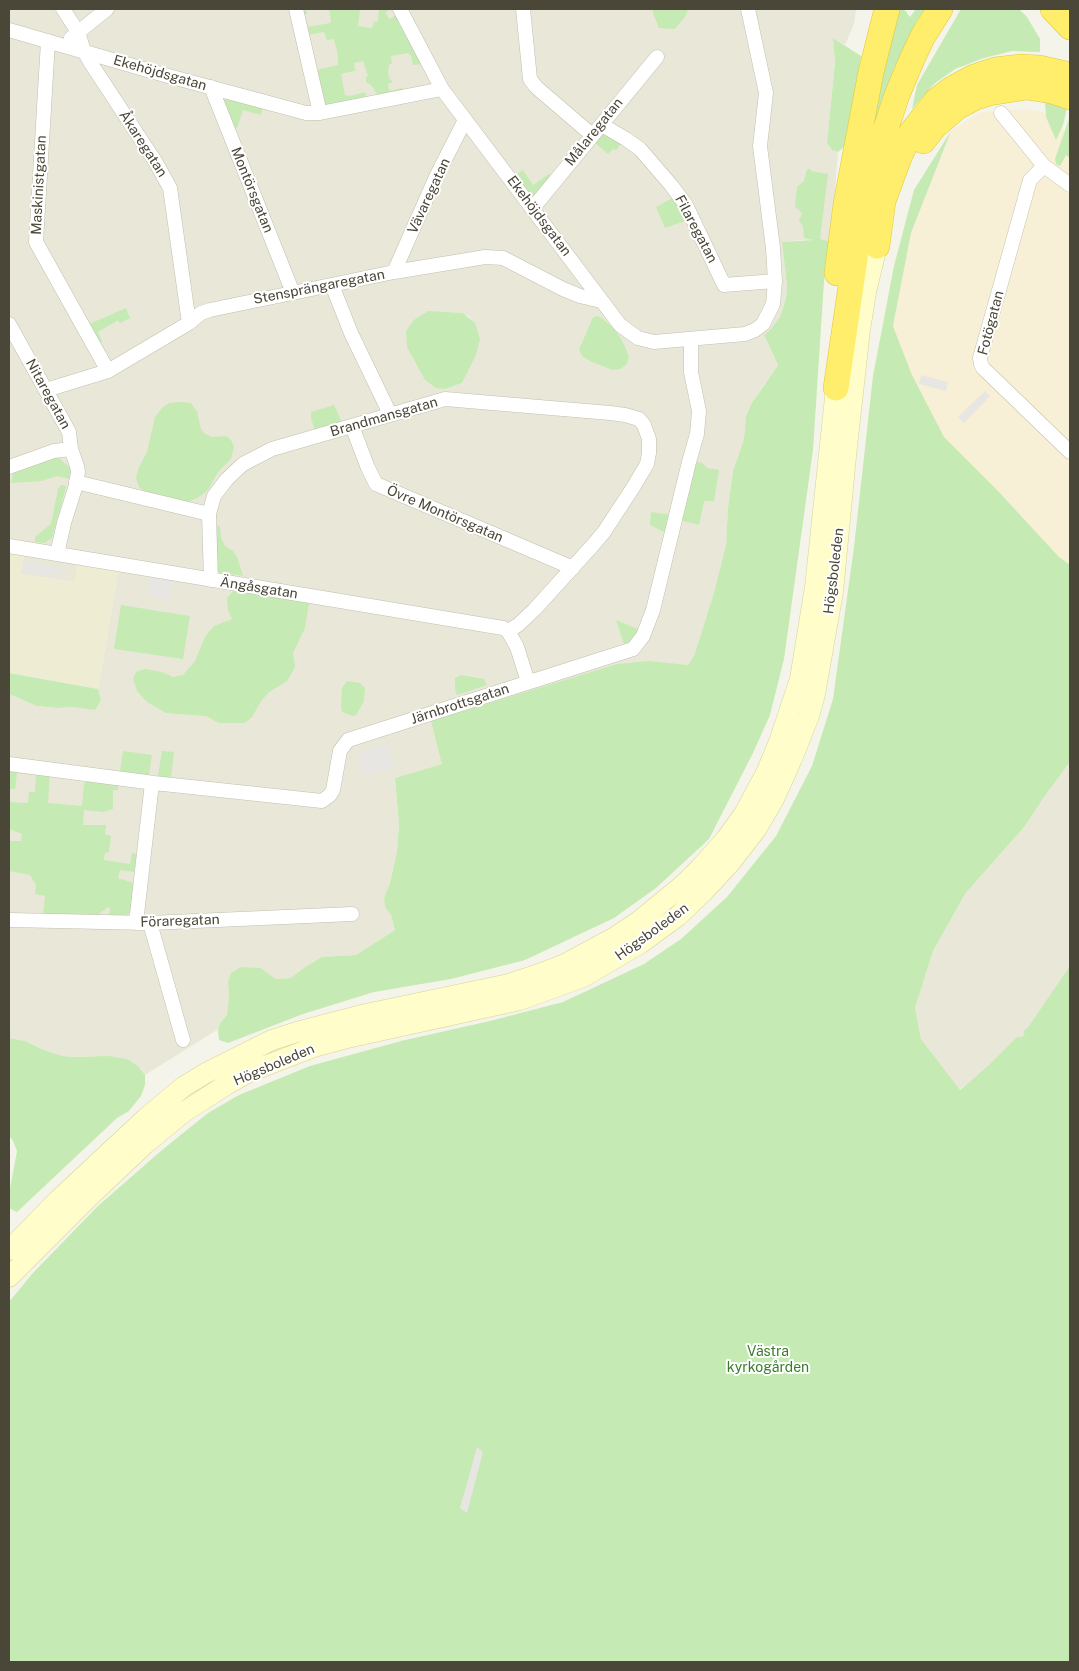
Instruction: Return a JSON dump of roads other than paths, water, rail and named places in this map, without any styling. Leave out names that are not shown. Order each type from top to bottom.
[{"type":"highway","points":[[836,388],[834,297],[846,204],[871,72],[879,9]]},
{"type":"highway","points":[[871,72],[887,9]]},
{"type":"highway","points":[[836,388],[856,252],[882,140],[897,95],[913,57],[923,36],[940,9]]},
{"type":"highway","points":[[1054,9],[1070,27]]},
{"type":"highway","points":[[877,246],[883,201],[900,155],[910,133],[936,101],[952,89],[974,77],[995,70],[1021,67],[1038,68],[1070,75]]},
{"type":"highway","points":[[877,246],[922,142],[934,127],[958,107],[976,97],[1014,88],[1052,91],[1070,97]]},
{"type":"main road","name":"Högsboleden","points":[[9,1278],[92,1194],[145,1144],[184,1112],[226,1085],[249,1072],[317,1046],[520,1000],[583,977],[641,943],[678,916],[731,862],[757,828],[774,799],[809,716],[815,694],[833,592],[860,330],[866,292],[877,246]]},
{"type":"main road","name":"Högsboleden","points":[[9,1250],[57,1201],[146,1118],[184,1087],[206,1073],[272,1040],[297,1032],[366,1014],[509,984],[565,964],[615,937],[639,921],[683,885],[702,866],[726,839],[744,814],[766,773],[779,742],[800,679],[815,587],[836,388]]},
{"type":"street","name":"Åkaregatan","points":[[63,9],[78,32],[84,51],[155,161],[170,188],[189,323]]},
{"type":"street","points":[[62,45],[107,9]]},
{"type":"street","points":[[296,9],[320,113]]},
{"type":"street","points":[[400,9],[442,89]]},
{"type":"street","points":[[523,9],[530,79],[536,87],[597,130]]},
{"type":"street","name":"Ekehöjdsgatan","points":[[9,30],[161,74],[306,112],[320,113],[442,89],[620,325],[638,338],[654,342],[740,335],[758,328],[768,318],[773,304],[775,281],[773,248],[760,146],[766,93],[748,9]]},
{"type":"street","name":"Maskinistgatan","points":[[48,41],[36,242],[108,371]]},
{"type":"street","name":"Målaregatan","points":[[532,208],[656,57]]},
{"type":"street","name":"Montörsgatan","points":[[210,87],[293,293]]},
{"type":"street","points":[[1001,113],[1044,166],[1070,185]]},
{"type":"street","name":"Vävaregatan","points":[[394,272],[436,177],[465,120]]},
{"type":"street","name":"Filaregatan","points":[[597,130],[626,139],[640,149],[671,184],[686,205],[724,285],[775,281]]},
{"type":"street","name":"Fotögatan","points":[[1044,166],[1030,180],[980,358],[983,368],[1070,452]]},
{"type":"street","name":"Stensprängaregatan","points":[[46,390],[108,371],[189,323],[201,313],[220,306],[394,272],[496,256],[580,296],[601,301]]},
{"type":"street","points":[[332,285],[351,333],[390,414]]},
{"type":"street","name":"Nitaregatan","points":[[9,324],[69,432],[71,449],[78,472],[57,554]]},
{"type":"street","name":"Järnbrottsgatan","points":[[9,764],[152,783],[322,801],[333,790],[340,751],[348,740],[633,649],[647,628],[653,610],[699,424],[699,411],[691,372],[691,339]]},
{"type":"street","name":"Brandmansgatan","points":[[211,580],[209,514],[214,496],[227,479],[243,464],[272,449],[445,399],[624,415],[639,420],[644,425],[649,446],[647,464],[604,532],[573,568]]},
{"type":"street","name":"Övre Montörsgatan","points":[[352,426],[376,484],[573,568]]},
{"type":"street","points":[[9,467],[54,451],[71,449]]},
{"type":"street","points":[[76,482],[209,514]]},
{"type":"street","name":"Ängåsgatan","points":[[9,546],[503,628],[508,631]]},
{"type":"street","points":[[528,682],[517,646],[508,631],[518,625],[534,610],[573,568]]},
{"type":"street","points":[[136,923],[152,783]]},
{"type":"street","name":"Föraregatan","points":[[9,920],[150,923],[352,914]]},
{"type":"street","points":[[150,923],[183,1040]]},
{"type":"park label","name":"Västra kyrkogården","points":[[768,1360]]}]
